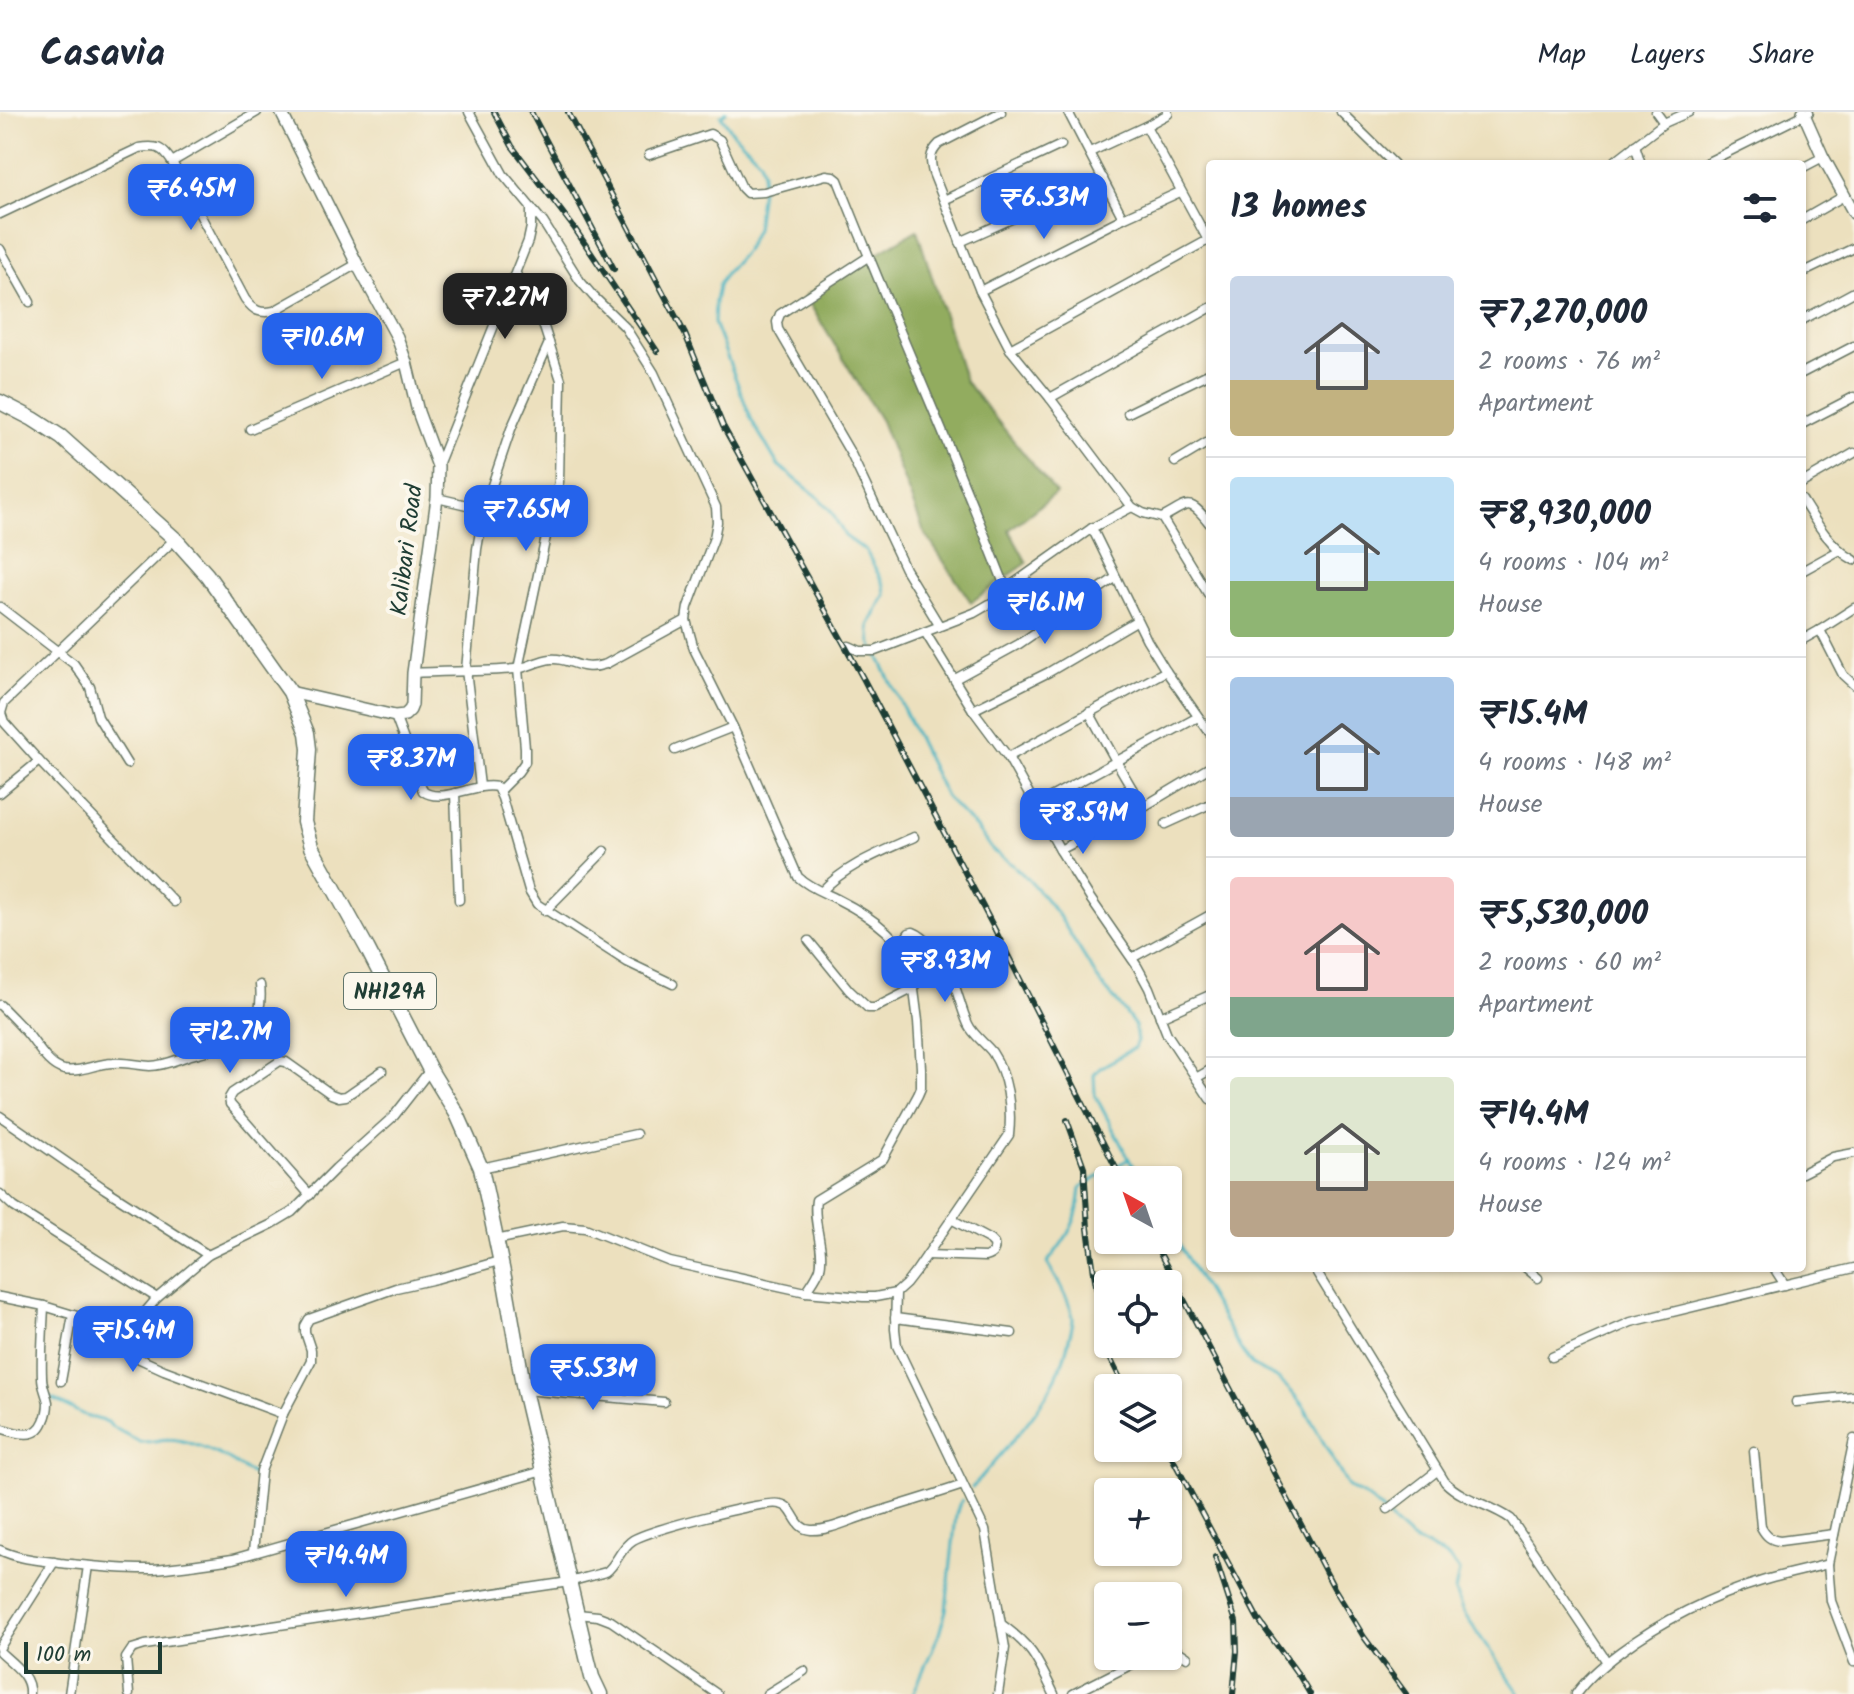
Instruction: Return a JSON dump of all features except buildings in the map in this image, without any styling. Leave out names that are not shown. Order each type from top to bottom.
[{"type":"highway","name":"NH129A","points":[[0,402],[61,437],[175,539],[207,575],[290,692],[307,733],[304,822],[311,847],[430,1070],[457,1114],[481,1168],[524,1390],[592,1677],[600,1694]]},
{"type":"street","points":[[172,162],[257,112]]},
{"type":"street","name":"Kalibari Road","points":[[281,112],[397,337],[418,412],[438,466],[437,498],[413,673],[412,705],[405,715],[395,716]]},
{"type":"street","points":[[469,112],[503,174],[543,222],[580,281],[633,338],[654,373],[716,507],[714,538],[686,620],[694,649],[733,727],[798,877],[810,887],[840,900],[885,928],[908,959],[918,1021],[921,1088],[883,1159],[816,1200],[821,1264],[806,1292]]},
{"type":"street","points":[[1001,112],[939,144],[932,150],[929,159],[980,291],[1010,349],[1132,507],[1162,518],[1191,505],[1206,519]]},
{"type":"street","points":[[1068,112],[1123,218]]},
{"type":"street","points":[[1090,152],[1146,126],[1167,112]]},
{"type":"street","points":[[1341,112],[1390,160]]},
{"type":"street","points":[[1656,112],[1664,123]]},
{"type":"street","points":[[1616,160],[1664,123],[1689,112]]},
{"type":"street","points":[[1712,160],[1805,113],[1823,157],[1854,213]]},
{"type":"street","points":[[1146,126],[1206,236]]},
{"type":"street","points":[[649,155],[710,134],[720,140],[747,193],[764,192],[826,175],[838,180],[1006,589]]},
{"type":"street","points":[[0,214],[139,148],[154,145],[164,150],[172,162],[252,309],[262,313],[274,311],[357,264]]},
{"type":"street","points":[[944,200],[1061,145]]},
{"type":"street","points":[[1635,145],[1640,160]]},
{"type":"street","points":[[1806,166],[1823,157]]},
{"type":"street","points":[[960,242],[1103,178]]},
{"type":"street","points":[[980,291],[1180,192]]},
{"type":"street","points":[[1806,218],[1844,196]]},
{"type":"street","points":[[438,466],[528,241],[531,208]]},
{"type":"street","points":[[1010,349],[1206,243]]},
{"type":"street","points":[[1806,271],[1854,248]]},
{"type":"street","points":[[0,249],[30,302]]},
{"type":"street","points":[[868,257],[780,314],[778,329],[851,454],[905,569],[939,625]]},
{"type":"street","points":[[499,791],[525,762],[518,669],[559,482],[561,380],[536,308],[516,274]]},
{"type":"street","points":[[1806,318],[1854,292]]},
{"type":"street","points":[[1050,398],[1206,310]]},
{"type":"street","points":[[480,786],[466,670],[477,549],[484,509],[511,429],[549,343]]},
{"type":"street","points":[[1806,371],[1854,346]]},
{"type":"street","points":[[250,429],[406,362]]},
{"type":"street","points":[[1128,413],[1206,375]]},
{"type":"street","points":[[1806,422],[1854,397]]},
{"type":"street","points":[[1175,462],[1206,443]]},
{"type":"street","points":[[1806,481],[1854,453]]},
{"type":"street","points":[[437,498],[548,527]]},
{"type":"street","points":[[849,646],[860,651],[875,651],[974,613],[1092,528],[1132,507]]},
{"type":"street","points":[[1806,507],[1840,550],[1854,560]]},
{"type":"street","points":[[1200,512],[1206,508]]},
{"type":"street","points":[[1162,518],[1206,590]]},
{"type":"street","points":[[1092,528],[1136,621],[1206,728]]},
{"type":"street","points":[[174,902],[39,761],[4,722],[1,713],[4,703],[175,539]]},
{"type":"street","points":[[1806,569],[1840,550]]},
{"type":"street","points":[[955,679],[1019,644],[1115,578]]},
{"type":"street","points":[[0,607],[74,664],[90,687],[98,717],[127,764]]},
{"type":"street","points":[[1806,638],[1854,608]]},
{"type":"street","points":[[413,673],[518,669],[556,659],[579,666],[597,667],[686,620]]},
{"type":"street","points":[[973,710],[1049,672],[1136,621]]},
{"type":"street","points":[[1820,630],[1843,675],[1852,685]]},
{"type":"street","points":[[925,632],[973,710],[1008,757],[1090,898],[1132,958],[1149,988],[1172,1042],[1206,1093]]},
{"type":"street","points":[[1008,757],[1166,671]]},
{"type":"street","points":[[290,692],[395,716],[427,795],[455,793],[480,786],[497,787],[529,891],[537,904],[627,962],[673,984]]},
{"type":"street","points":[[1089,712],[1143,807]]},
{"type":"street","points":[[1036,805],[1198,717]]},
{"type":"street","points":[[675,750],[733,727]]},
{"type":"street","points":[[0,793],[39,761]]},
{"type":"street","points":[[1060,850],[1143,807],[1206,769]]},
{"type":"street","points":[[455,793],[459,900]]},
{"type":"street","points":[[1166,824],[1206,806]]},
{"type":"street","points":[[822,891],[845,870],[914,837]]},
{"type":"street","points":[[545,911],[604,851]]},
{"type":"street","points":[[1132,958],[1206,917]]},
{"type":"street","points":[[496,1240],[563,1226],[585,1228],[670,1262],[806,1292],[875,1297],[896,1293],[927,1255],[1009,1135],[1011,1118],[1005,1081],[996,1059],[968,1024],[954,980],[945,963],[920,934],[909,933],[899,947]]},
{"type":"street","points":[[809,941],[868,1008],[875,1008],[914,988]]},
{"type":"street","points":[[0,1005],[51,1064],[63,1070],[107,1063],[163,1065],[228,1045],[246,1033],[260,1005],[260,985]]},
{"type":"street","points":[[1160,1017],[1206,997]]},
{"type":"street","points":[[310,1195],[230,1104],[229,1098],[280,1061],[339,1097],[346,1096],[382,1071]]},
{"type":"street","points":[[123,1338],[157,1298],[208,1255],[282,1218],[310,1195],[394,1116],[430,1070]]},
{"type":"street","points":[[1196,1078],[1206,1072]]},
{"type":"street","points":[[0,1116],[208,1255]]},
{"type":"street","points":[[481,1168],[636,1134]]},
{"type":"street","points":[[1806,1171],[1833,1157],[1854,1153]]},
{"type":"street","points":[[0,1194],[4,1203],[157,1298]]},
{"type":"street","points":[[927,1255],[985,1257],[994,1252],[994,1244],[990,1240],[951,1219]]},
{"type":"street","points":[[253,1552],[261,1471],[283,1414],[311,1361],[305,1332],[309,1319],[396,1288],[499,1261]]},
{"type":"street","points":[[1552,1357],[1631,1322],[1854,1268]]},
{"type":"street","points":[[1316,1272],[1437,1471],[1454,1490],[1511,1519],[1607,1662]]},
{"type":"street","points":[[1531,1272],[1538,1278]]},
{"type":"street","points":[[1777,1272],[1785,1285]]},
{"type":"street","points":[[896,1293],[896,1339],[900,1353],[985,1530],[1005,1648],[998,1694]]},
{"type":"street","points":[[0,1297],[44,1306],[106,1325],[123,1338],[129,1351],[140,1359],[283,1414]]},
{"type":"street","points":[[0,1428],[19,1434],[36,1432],[42,1427],[48,1411],[42,1375],[44,1306]]},
{"type":"street","points":[[61,1381],[73,1315]]},
{"type":"street","points":[[895,1318],[1012,1333]]},
{"type":"street","points":[[524,1390],[664,1402]]},
{"type":"street","points":[[1796,1402],[1854,1396]]},
{"type":"street","points":[[1854,1439],[1828,1564],[1831,1601],[1854,1662]]},
{"type":"street","points":[[1754,1451],[1761,1527],[1766,1535],[1780,1541],[1834,1534]]},
{"type":"street","points":[[0,1550],[29,1559],[88,1566],[150,1569],[188,1566],[233,1559],[543,1471]]},
{"type":"street","points":[[1388,1509],[1437,1471]]},
{"type":"street","points":[[129,1694],[126,1658],[132,1649],[145,1645],[569,1582],[600,1575],[610,1569],[626,1545],[634,1539],[731,1511],[775,1503],[784,1505],[790,1509],[797,1523],[812,1530],[963,1485]]},
{"type":"street","points":[[29,1694],[28,1682],[23,1674],[0,1650],[54,1562]]},
{"type":"street","points":[[1576,1694],[1607,1662],[1660,1625],[1763,1580],[1828,1564]]},
{"type":"street","points":[[69,1694],[88,1566]]},
{"type":"street","points":[[577,1614],[611,1621],[717,1694]]},
{"type":"street","points":[[1001,1624],[1027,1644],[1054,1694]]},
{"type":"street","points":[[1182,1654],[1187,1657]]},
{"type":"street","points":[[1073,1694],[1120,1670]]},
{"type":"street","points":[[767,1694],[804,1671]]},
{"type":"green space","points":[[917,230],[965,381],[1056,493],[1009,530],[1027,563],[971,602],[924,532],[881,421],[805,296]]},
{"type":"waterway","points":[[726,112],[721,116],[760,160],[763,172],[756,229],[745,251],[718,286],[714,323],[752,421],[778,465],[831,511],[845,536],[866,551],[884,585],[885,595],[869,626],[873,647]]},
{"type":"waterway","points":[[877,654],[946,797],[993,851],[1027,878],[1042,895],[1059,916],[1101,984],[1135,1026],[1137,1041],[1134,1048],[1100,1068],[1094,1075],[1095,1095],[1133,1166]]},
{"type":"waterway","points":[[1118,1165],[1129,1159]]},
{"type":"waterway","points":[[972,1488],[1029,1421],[1061,1365],[1073,1319],[1066,1298],[1047,1263],[1071,1228],[1081,1187],[1094,1180]]},
{"type":"waterway","points":[[1182,1250],[1253,1366],[1277,1378],[1304,1407],[1347,1485],[1373,1502],[1409,1537],[1443,1554],[1454,1564],[1459,1571],[1455,1592],[1463,1612],[1520,1694]]},
{"type":"waterway","points":[[49,1397],[86,1416],[108,1422],[140,1442],[184,1441],[230,1460],[254,1474]]},
{"type":"waterway","points":[[913,1694],[946,1610],[956,1515],[962,1500]]},
{"type":"railway","points":[[494,112],[512,146],[575,229],[657,351]]},
{"type":"railway","points":[[531,112],[614,269]]},
{"type":"railway","points":[[568,112],[685,334],[723,426],[864,680],[1115,1166]]},
{"type":"railway","points":[[1067,1120],[1084,1167],[1094,1273]]},
{"type":"railway","points":[[1160,1254],[1334,1588],[1364,1637],[1406,1694]]},
{"type":"railway","points":[[1110,1358],[1118,1374]]},
{"type":"railway","points":[[1174,1462],[1258,1619],[1310,1694]]},
{"type":"railway","points":[[1215,1557],[1236,1622],[1233,1694]]}]
